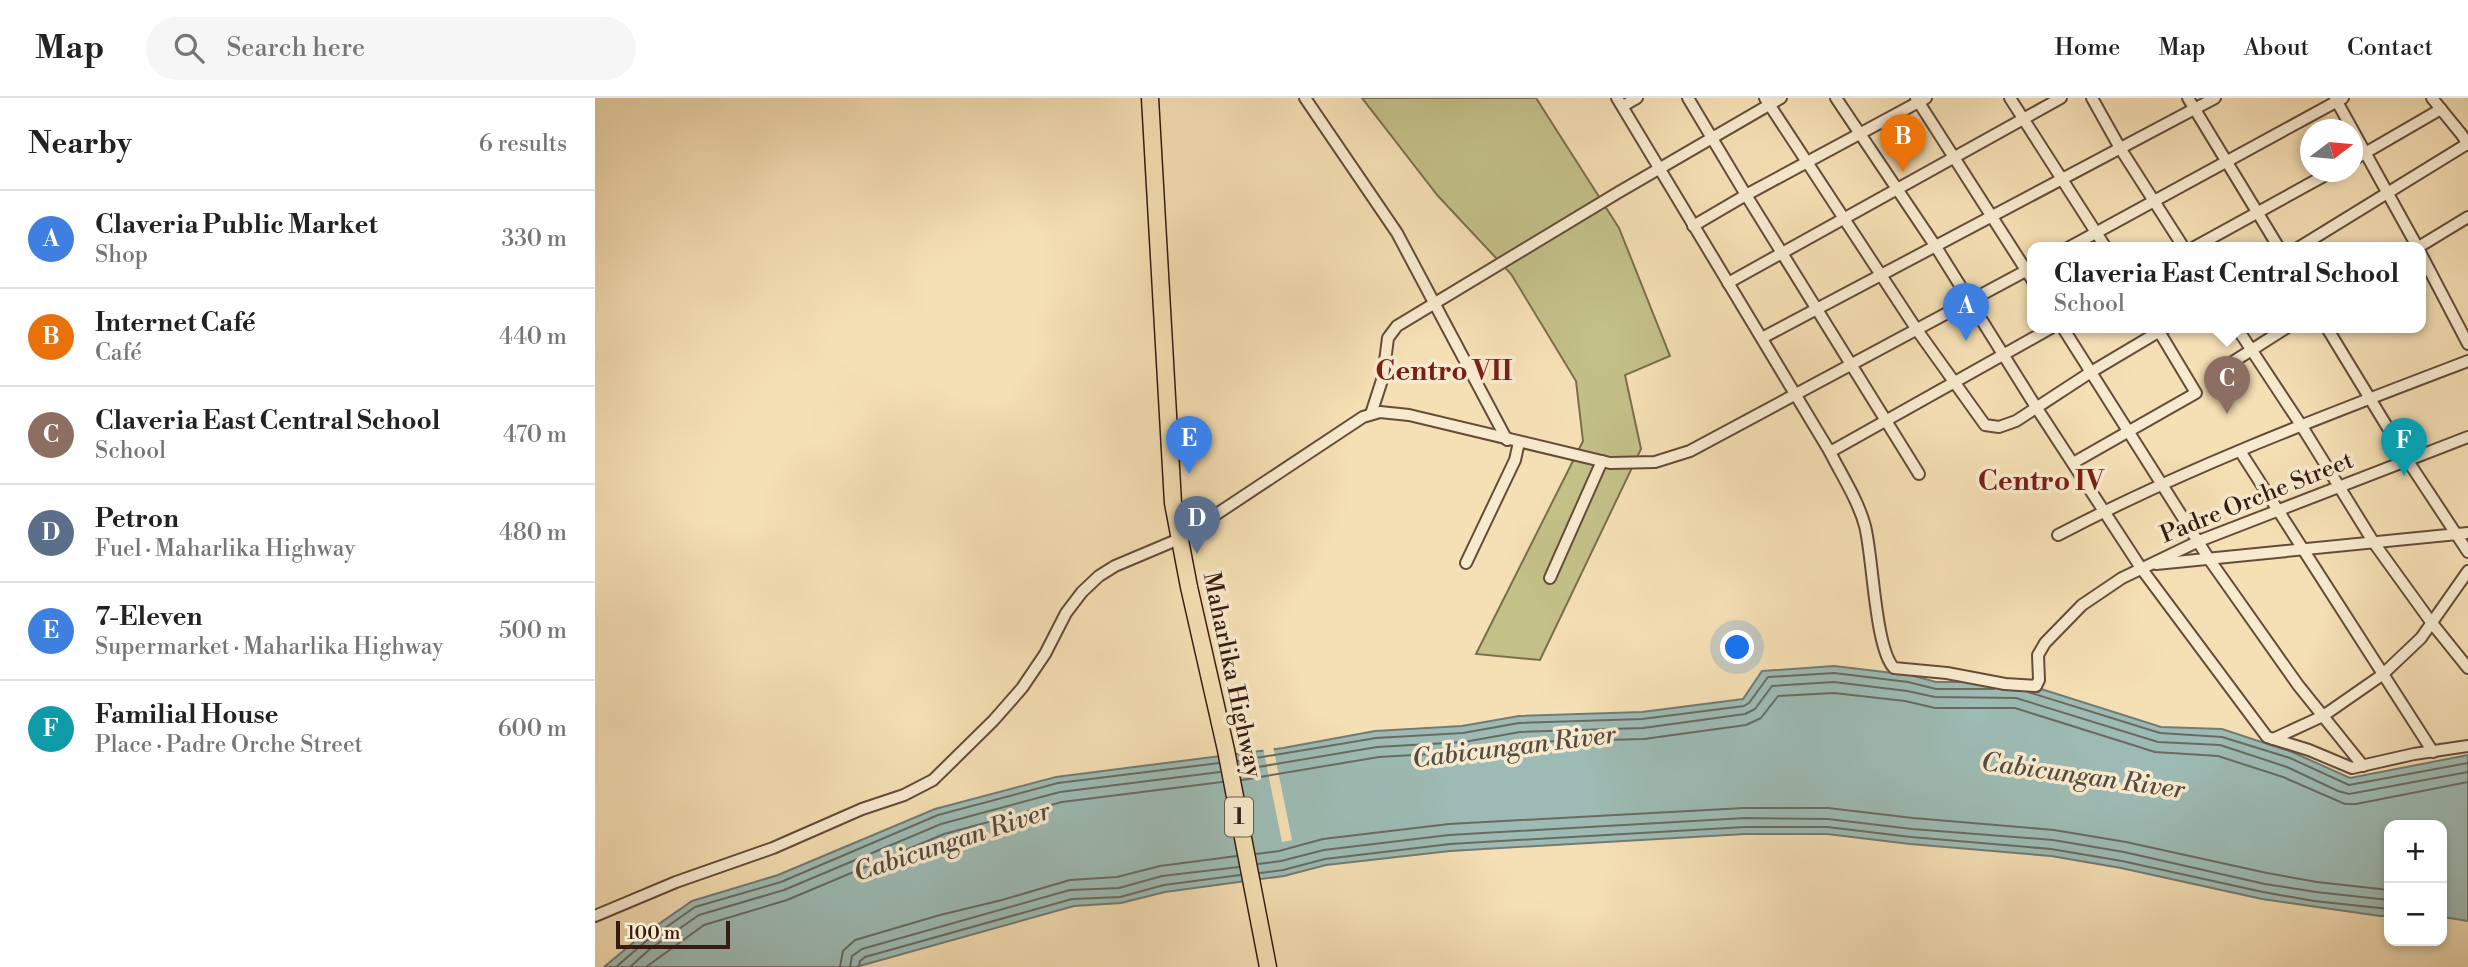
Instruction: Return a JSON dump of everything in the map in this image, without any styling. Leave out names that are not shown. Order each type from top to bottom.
[{"type":"highway","name":"Maharlika Highway","points":[[1150,98],[1173,503],[1226,750],[1268,967]]},
{"type":"street","points":[[1305,98],[1381,206],[1513,441],[1515,460],[1466,563]]},
{"type":"street","points":[[1637,98],[1620,102],[1830,453],[2043,333]]},
{"type":"street","points":[[1688,98],[1919,474]]},
{"type":"street","points":[[1371,414],[1383,377],[1391,334],[1402,323],[1712,138],[1767,101],[1781,98]]},
{"type":"street","points":[[1836,98],[1936,247],[2104,511],[2267,737],[2309,750],[2352,768],[2468,746]]},
{"type":"street","points":[[2010,98],[2102,242]]},
{"type":"street","points":[[1728,283],[2061,98]]},
{"type":"street","points":[[2092,98],[2120,148],[2180,242]]},
{"type":"street","points":[[2188,98],[2275,242]]},
{"type":"street","points":[[1762,338],[2215,98]]},
{"type":"street","points":[[2307,242],[2386,192],[2468,145],[2432,98]]},
{"type":"street","points":[[1693,226],[1861,135],[1920,99],[1953,158],[2027,267]]},
{"type":"street","points":[[2078,242],[2339,99],[2365,153],[2415,242]]},
{"type":"street","points":[[1767,101],[1980,422],[1989,427],[2010,424],[2154,333]]},
{"type":"street","points":[[2365,153],[2441,109]]},
{"type":"street","points":[[2203,242],[2312,182]]},
{"type":"street","points":[[2426,243],[2468,217]]},
{"type":"street","points":[[2426,264],[2468,344]]},
{"type":"street","points":[[595,916],[677,882],[773,848],[862,809],[904,795],[927,783],[993,721],[1022,688],[1045,654],[1066,612],[1099,576],[1115,566],[1179,539],[1354,422],[1371,414],[1380,412],[1409,415],[1602,461],[1633,464],[1655,462],[1690,451],[1917,330],[2027,275]]},
{"type":"street","points":[[2066,333],[2209,559],[2298,685],[2363,766]]},
{"type":"street","points":[[2073,463],[2196,393],[2163,333]]},
{"type":"street","points":[[2240,333],[2374,543],[2468,668]]},
{"type":"street","points":[[2228,365],[2278,333]]},
{"type":"street","points":[[2330,333],[2408,461],[2463,534],[2468,552]]},
{"type":"street","points":[[2058,535],[2163,483],[2301,425],[2468,361]]},
{"type":"street","name":"Padre Orche Street","points":[[1830,453],[1857,505],[1865,527],[1878,619],[1888,659],[1894,668],[2036,686],[2039,680],[2038,656],[2045,643],[2082,604],[2106,587],[2199,541],[2468,438]]},
{"type":"street","points":[[2240,451],[2433,752]]},
{"type":"street","points":[[1550,578],[1602,461]]},
{"type":"street","points":[[2143,567],[2463,534]]},
{"type":"street","points":[[2273,739],[2323,716],[2382,675],[2421,638],[2468,571]]},
{"type":"shaded area","points":[[1362,98],[1536,98],[1619,228],[1670,356],[1625,375],[1641,449],[1540,660],[1476,654],[1583,441],[1576,381],[1511,274],[1438,196]]},
{"type":"water","name":"Cabicungan River","points":[[1834,666],[1910,675],[1936,682],[2019,682],[2161,727],[2222,729],[2292,752],[2350,778],[2468,755],[2468,921],[2447,918],[2447,820],[2384,820],[2384,916],[2262,899],[2121,868],[2051,856],[1827,834],[1745,834],[1450,851],[1326,865],[1284,876],[1165,892],[1121,903],[1074,906],[856,967],[604,967],[640,937],[692,901],[778,875],[935,809],[1056,777],[1283,748],[1375,731],[1462,726],[1519,716],[1642,712],[1743,699],[1762,671]]},
{"type":"pier","points":[[1273,746],[1292,840],[1282,842],[1263,748]]},
{"type":"place","name":"Internet Café","points":[[1903,172]]},
{"type":"place","name":"Claveria Public Market","points":[[1966,341]]},
{"type":"place","name":"Claveria East Central School","points":[[2227,414]]},
{"type":"place","name":"7-Eleven","points":[[1189,474]]},
{"type":"place","name":"Familial House","points":[[2404,476]]},
{"type":"place","name":"Petron","points":[[1197,554]]},
{"type":"district","name":"Centro VII","points":[[1444,371]]},
{"type":"district","name":"Centro IV","points":[[2041,481]]}]
